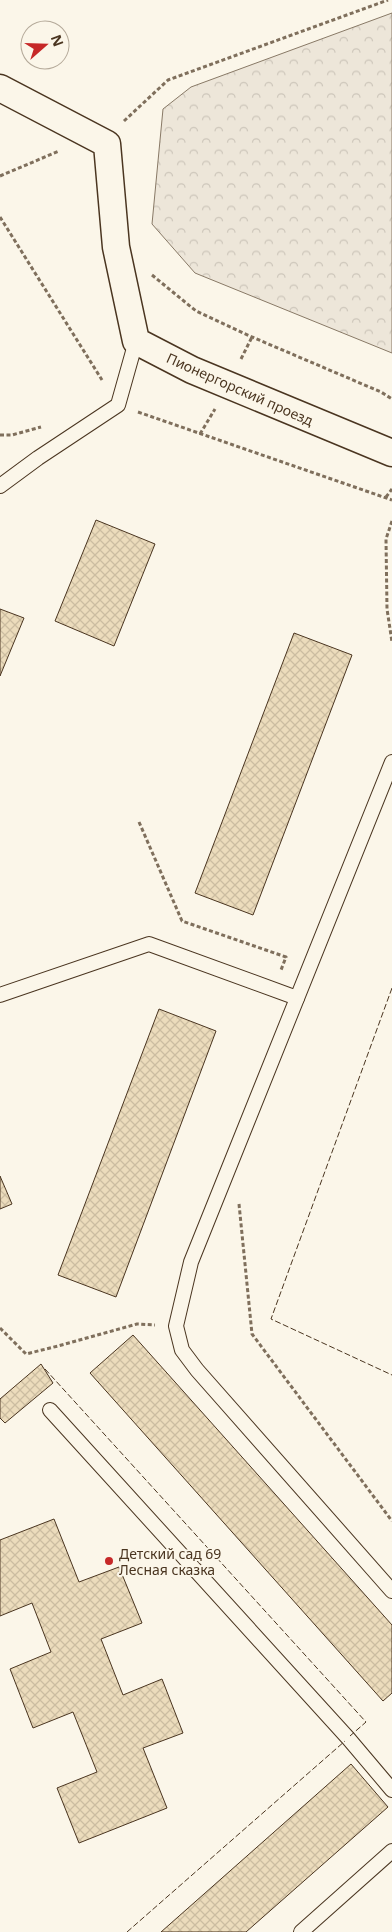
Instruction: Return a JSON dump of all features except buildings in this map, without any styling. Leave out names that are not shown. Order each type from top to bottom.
[{"type":"street","points":[[0,88],[107,144],[116,247],[136,341]]},
{"type":"street","name":"Пионергорский проезд","points":[[136,341],[192,370],[392,453]]},
{"type":"lane","points":[[0,486],[38,458],[118,406],[136,341]]},
{"type":"lane","points":[[392,762],[191,1262],[176,1326],[182,1350],[197,1370],[392,1591]]},
{"type":"lane","points":[[0,996],[149,944],[297,998]]},
{"type":"lane","points":[[50,1410],[348,1738],[392,1790]]},
{"type":"lane","points":[[301,1932],[392,1851]]},
{"type":"path","points":[[0,176],[122,123],[168,80],[388,0]]},
{"type":"path","points":[[0,217],[118,406],[392,500]]},
{"type":"path","points":[[116,247],[196,311],[252,338],[380,392],[392,399]]},
{"type":"path","points":[[386,497],[392,489]]},
{"type":"path","points":[[392,521],[386,539],[387,609],[392,642]]},
{"type":"path","points":[[0,1328],[26,1354],[137,1324],[176,1326]]},
{"type":"green space","points":[[392,13],[392,353],[195,273],[152,224],[163,109],[191,87]]},
{"type":"fence","points":[[392,988],[271,1319],[392,1375]]},
{"type":"fence","points":[[45,1369],[366,1722],[350,1736]]},
{"type":"fence","points":[[127,1932],[345,1741]]},
{"type":"place","name":"Детский сад 69 Лесная сказка","points":[[109,1561]]}]
